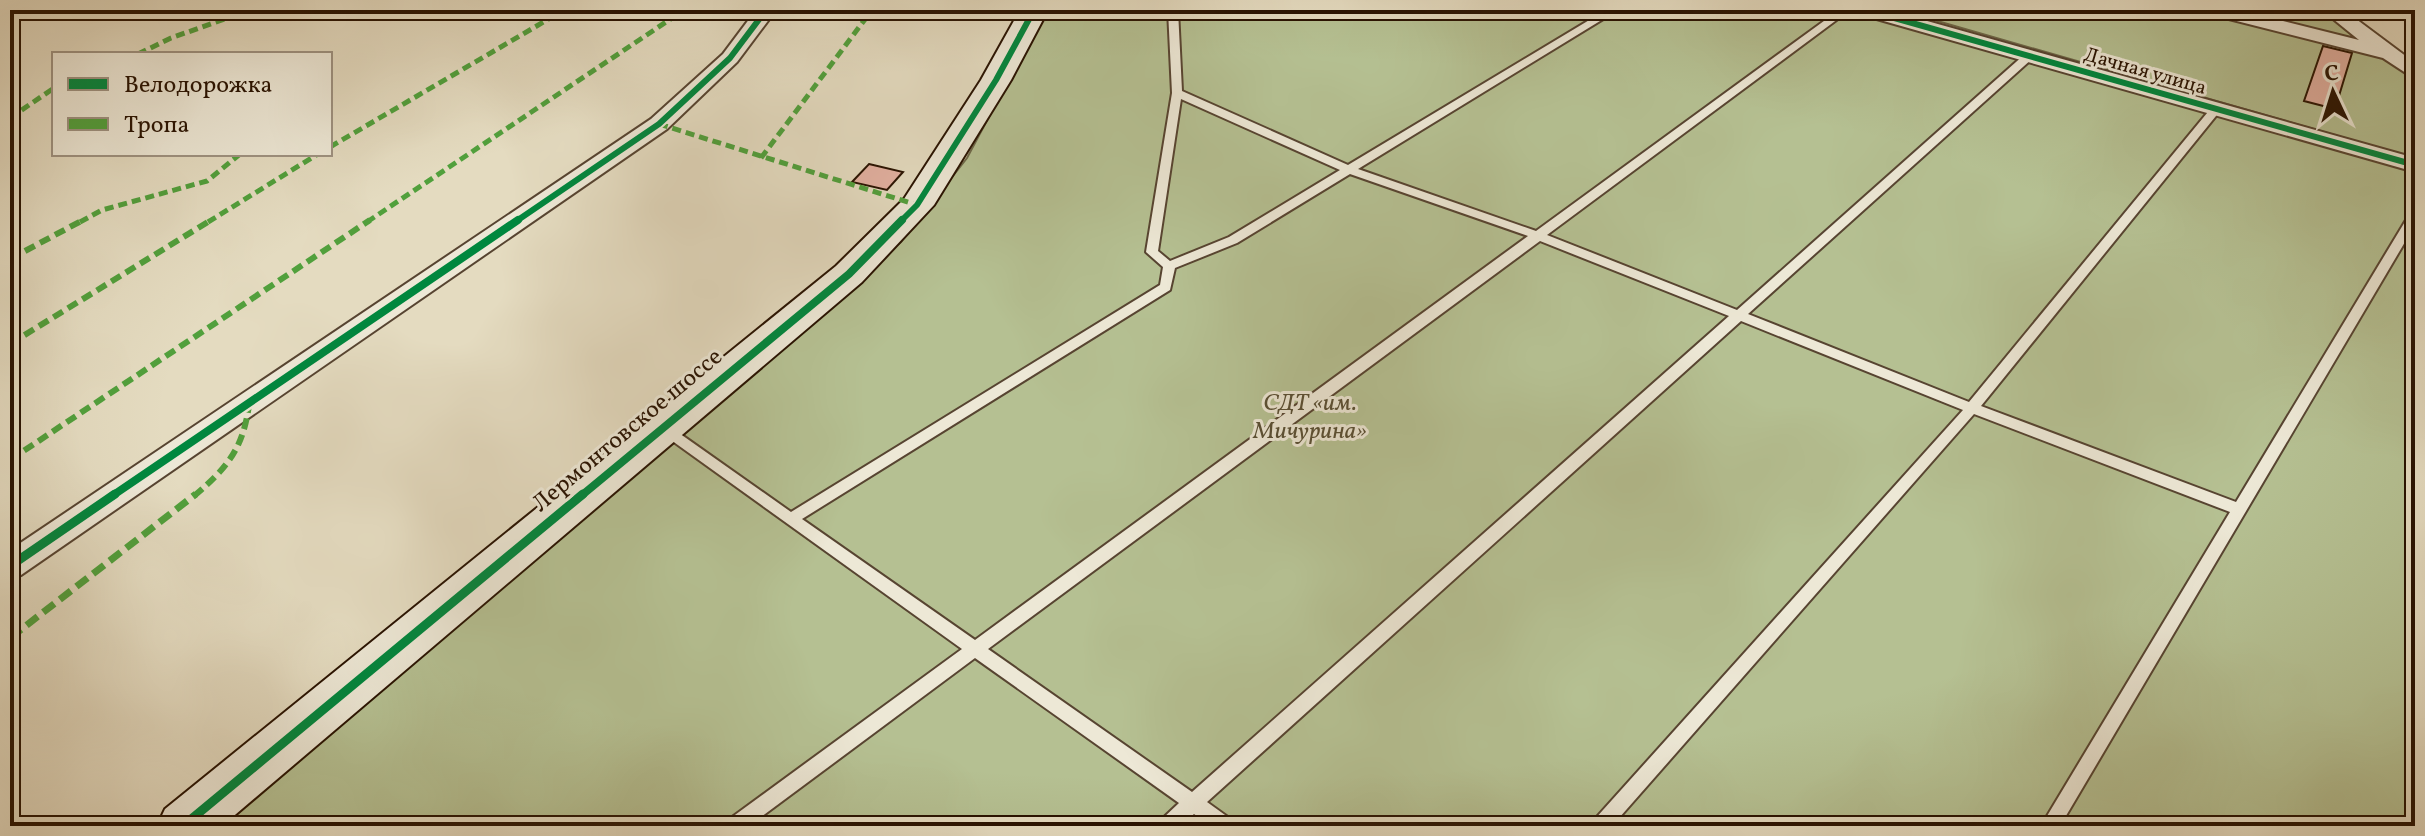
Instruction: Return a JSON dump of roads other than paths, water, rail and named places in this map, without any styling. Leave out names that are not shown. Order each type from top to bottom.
[{"type":"street","points":[[10,566],[659,124],[730,58],[766,10]]},
{"type":"street","name":"Лермонтовское шоссе","points":[[183,826],[849,274],[917,205],[996,80],[1034,10]]},
{"type":"street","name":"Дачная улица","points":[[1866,10],[2415,165]]},
{"type":"street","points":[[2216,10],[2390,54]]},
{"type":"street","points":[[2332,10],[2415,73]]},
{"type":"lane","points":[[1169,266],[1152,252],[1177,93],[1173,10]]},
{"type":"lane","points":[[1169,266],[1233,240],[1613,10]]},
{"type":"lane","points":[[734,826],[977,651],[1845,10]]},
{"type":"lane","points":[[1167,826],[2029,56]]},
{"type":"lane","points":[[1177,93],[1349,170],[1539,236],[1972,408],[2239,509]]},
{"type":"lane","points":[[1600,826],[1972,408],[2216,109]]},
{"type":"lane","points":[[2050,826],[2415,215]]},
{"type":"lane","points":[[791,519],[1166,287],[1169,266]]},
{"type":"lane","points":[[662,429],[1226,826]]},
{"type":"park label","name":"СДТ «им. Мичурина»","points":[[1310,418]]}]
